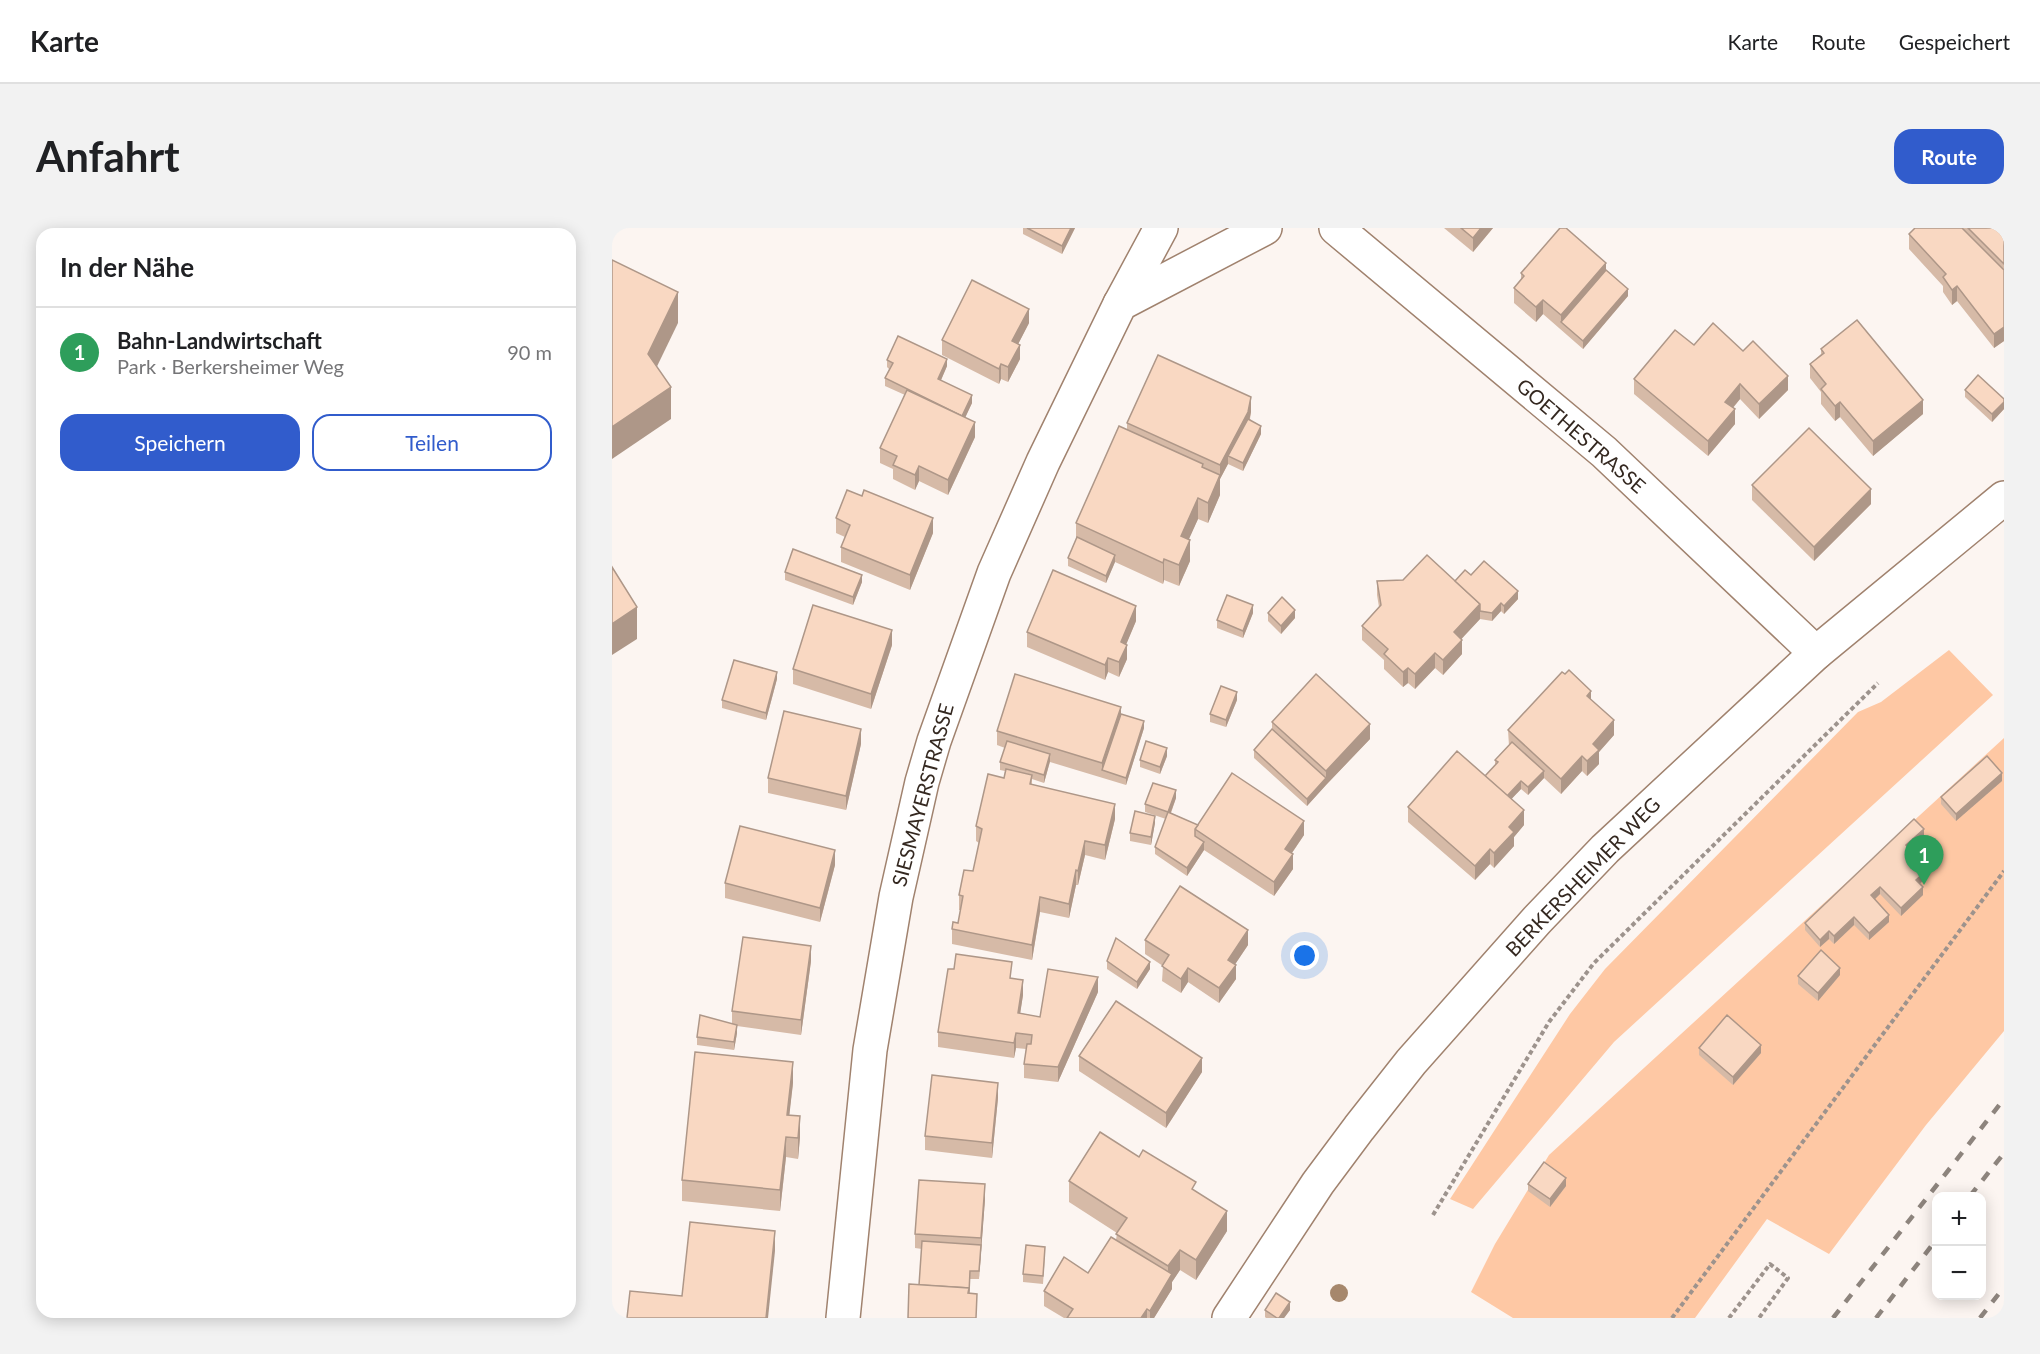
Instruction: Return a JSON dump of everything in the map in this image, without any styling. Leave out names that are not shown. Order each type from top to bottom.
[{"type":"street","name":"SIESMAYERSTRASSE","points":[[843,1318],[870,1050],[896,897],[922,782],[955,679],[994,573],[1043,462],[1120,304],[1161,228]]},
{"type":"street","points":[[1120,304],[1265,228]]},
{"type":"street","name":"GOETHESTRASSE","points":[[1336,228],[1604,452],[1816,653]]},
{"type":"street","name":"BERKERSHEIMER WEG","points":[[1229,1318],[1325,1174],[1412,1062],[1537,920],[1605,849],[1816,653],[2004,498]]},
{"type":"path","points":[[1432,1215],[1549,1022],[1594,963],[1878,683]]},
{"type":"path","points":[[1672,1318],[2004,871]]},
{"type":"path","points":[[1729,1318],[1770,1264],[1788,1278],[1759,1318]]},
{"type":"shaded area","points":[[1949,650],[1993,695],[1614,1042],[1473,1209],[1450,1199],[1570,1014],[1605,969],[1858,712],[1881,702]]},
{"type":"shaded area","points":[[2004,738],[2004,1031],[1926,1125],[1829,1254],[1767,1219],[1695,1318],[1513,1318],[1471,1292],[1495,1244],[1549,1155]]},
{"type":"building","points":[[1027,228],[1071,228],[1062,246]]},
{"type":"building","points":[[1461,228],[1481,228],[1473,238]]},
{"type":"building","points":[[1560,228],[1566,228],[1606,263],[1561,315],[1543,300],[1536,307],[1514,288],[1524,276],[1521,273]]},
{"type":"building","points":[[1915,228],[1962,228],[2004,270],[2004,327],[1994,334],[1957,286],[1952,290],[1943,277],[1946,274],[1909,234]]},
{"type":"building","points":[[1968,228],[2004,228],[2004,264]]},
{"type":"building","points":[[612,260],[678,292],[648,354],[671,387],[612,427]]},
{"type":"building","points":[[1606,270],[1628,289],[1583,341],[1561,322]]},
{"type":"building","points":[[972,280],[1029,309],[1012,341],[1020,345],[1008,367],[1001,364],[999,369],[942,340]]},
{"type":"building","points":[[1857,320],[1923,400],[1873,441],[1840,402],[1835,406],[1821,389],[1826,384],[1810,364],[1824,353],[1821,349]]},
{"type":"building","points":[[1713,323],[1743,351],[1753,341],[1788,376],[1759,404],[1740,384],[1725,402],[1735,409],[1708,441],[1634,379],[1675,330],[1694,345]]},
{"type":"building","points":[[898,336],[947,359],[938,379],[972,395],[962,416],[885,378],[893,363],[887,360]]},
{"type":"building","points":[[1158,355],[1251,397],[1248,412],[1220,465],[1127,423]]},
{"type":"building","points":[[1978,375],[2004,399],[2004,402],[1992,414],[1965,390]]},
{"type":"building","points":[[907,390],[975,422],[948,480],[919,466],[915,475],[893,465],[897,456],[880,448]]},
{"type":"building","points":[[1248,419],[1261,426],[1243,463],[1228,456]]},
{"type":"building","points":[[1119,426],[1203,464],[1202,467],[1220,475],[1208,503],[1198,498],[1181,536],[1190,540],[1179,565],[1164,559],[1163,563],[1076,523]]},
{"type":"building","points":[[1809,428],[1871,489],[1814,547],[1752,485]]},
{"type":"building","points":[[847,490],[862,496],[864,490],[933,518],[910,575],[841,547],[850,525],[836,518]]},
{"type":"building","points":[[1077,537],[1115,555],[1106,576],[1068,558]]},
{"type":"building","points":[[793,549],[862,575],[853,597],[785,572]]},
{"type":"building","points":[[1427,555],[1480,604],[1454,632],[1462,640],[1443,660],[1435,653],[1415,674],[1408,668],[1403,672],[1384,654],[1388,649],[1362,626],[1381,605],[1377,581],[1403,580]]},
{"type":"building","points":[[1484,561],[1518,591],[1504,606],[1501,603],[1492,613],[1480,611],[1480,604],[1455,581],[1465,570],[1471,575]]},
{"type":"building","points":[[612,567],[637,607],[612,624]]},
{"type":"building","points":[[1053,570],[1136,606],[1121,642],[1127,645],[1119,662],[1108,658],[1105,665],[1027,632]]},
{"type":"building","points":[[1227,595],[1253,605],[1243,631],[1217,620]]},
{"type":"building","points":[[1282,597],[1295,610],[1281,626],[1268,613]]},
{"type":"building","points":[[813,605],[892,630],[871,694],[793,669]]},
{"type":"building","points":[[734,660],[777,672],[766,713],[722,700]]},
{"type":"building","points":[[1569,670],[1591,691],[1587,696],[1614,720],[1593,744],[1599,750],[1587,761],[1582,756],[1561,779],[1508,730],[1562,672],[1565,674]]},
{"type":"building","points":[[1015,674],[1121,707],[1102,763],[997,731]]},
{"type":"building","points":[[1316,674],[1370,724],[1326,771],[1272,722]]},
{"type":"building","points":[[1221,686],[1237,692],[1226,720],[1210,714]]},
{"type":"building","points":[[784,711],[861,729],[846,796],[768,778]]},
{"type":"building","points":[[1121,714],[1144,721],[1126,778],[1102,770]]},
{"type":"building","points":[[1272,729],[1326,778],[1307,799],[1254,750]]},
{"type":"building","points":[[1007,741],[1050,754],[1044,775],[1000,762]]},
{"type":"building","points":[[1146,741],[1167,748],[1160,767],[1140,760]]},
{"type":"building","points":[[1512,742],[1544,771],[1528,787],[1521,781],[1507,796],[1485,776],[1498,762],[1495,760]]},
{"type":"building","points":[[1457,751],[1524,810],[1509,827],[1514,832],[1494,853],[1490,849],[1475,866],[1408,807]]},
{"type":"building","points":[[1987,756],[2002,773],[1956,814],[1941,797]]},
{"type":"building","points":[[1006,769],[1032,775],[1030,784],[1115,804],[1105,845],[1085,841],[1069,904],[1040,897],[1032,945],[952,929],[953,922],[958,923],[963,896],[959,895],[964,870],[973,871],[982,829],[976,826],[988,774],[1004,778]]},
{"type":"building","points":[[1232,773],[1304,821],[1285,849],[1293,854],[1274,882],[1195,829]]},
{"type":"building","points":[[1153,783],[1176,790],[1168,812],[1145,804]]},
{"type":"building","points":[[1135,811],[1155,816],[1151,837],[1130,833]]},
{"type":"building","points":[[1168,812],[1198,825],[1195,829],[1195,836],[1204,842],[1187,868],[1155,847]]},
{"type":"building","points":[[1914,819],[1924,829],[1906,845],[1928,869],[1916,880],[1923,887],[1901,908],[1880,887],[1871,895],[1889,915],[1869,933],[1854,917],[1834,936],[1829,931],[1820,940],[1805,923]]},
{"type":"building","points":[[740,826],[835,850],[820,908],[725,883]]},
{"type":"building","points":[[1180,886],[1248,930],[1228,960],[1236,965],[1219,988],[1188,968],[1181,979],[1162,966],[1169,955],[1145,940]]},
{"type":"building","points":[[743,937],[811,946],[801,1020],[732,1011]]},
{"type":"building","points":[[1116,938],[1150,962],[1137,982],[1107,961]]},
{"type":"building","points":[[1821,950],[1840,968],[1818,993],[1798,976]]},
{"type":"building","points":[[956,954],[1012,962],[1010,978],[1023,980],[1018,1013],[1040,1017],[1048,969],[1098,977],[1058,1067],[1024,1064],[1027,1044],[1031,1044],[1032,1035],[1016,1033],[1014,1043],[938,1032],[948,969],[954,969]]},
{"type":"building","points":[[1116,1001],[1202,1058],[1166,1113],[1079,1056]]},
{"type":"building","points":[[700,1015],[737,1025],[734,1042],[697,1037]]},
{"type":"building","points":[[1727,1015],[1761,1045],[1733,1077],[1699,1048]]},
{"type":"building","points":[[695,1052],[793,1062],[787,1115],[800,1116],[798,1138],[786,1137],[780,1190],[682,1180]]},
{"type":"building","points":[[932,1075],[998,1083],[992,1143],[925,1136]]},
{"type":"building","points":[[1100,1132],[1139,1157],[1143,1150],[1196,1182],[1192,1189],[1227,1211],[1196,1260],[1180,1250],[1168,1266],[1116,1234],[1127,1218],[1069,1181]]},
{"type":"building","points":[[1544,1162],[1566,1178],[1550,1199],[1528,1184]]},
{"type":"building","points":[[919,1180],[985,1184],[981,1238],[915,1234]]},
{"type":"building","points":[[690,1222],[775,1231],[766,1318],[627,1318],[630,1291],[682,1296]]},
{"type":"building","points":[[1111,1237],[1172,1274],[1150,1311],[1147,1309],[1141,1318],[1067,1318],[1073,1309],[1044,1291],[1064,1257],[1088,1273]]},
{"type":"building","points":[[922,1241],[981,1245],[979,1271],[970,1271],[969,1293],[969,1288],[919,1285]]},
{"type":"building","points":[[1026,1245],[1045,1247],[1043,1276],[1023,1274]]},
{"type":"building","points":[[909,1284],[969,1288],[968,1293],[977,1294],[976,1318],[908,1318]]},
{"type":"building","points":[[1276,1293],[1290,1302],[1279,1318],[1265,1310]]},
{"type":"railway","points":[[1833,1318],[2004,1099]]},
{"type":"railway","points":[[1973,1192],[2004,1153]]},
{"type":"railway","points":[[1876,1318],[1932,1245]]},
{"type":"railway","points":[[1980,1318],[2004,1287]]},
{"type":"place","name":"Bahn-Landwirtschaft","points":[[1924,885]]}]
